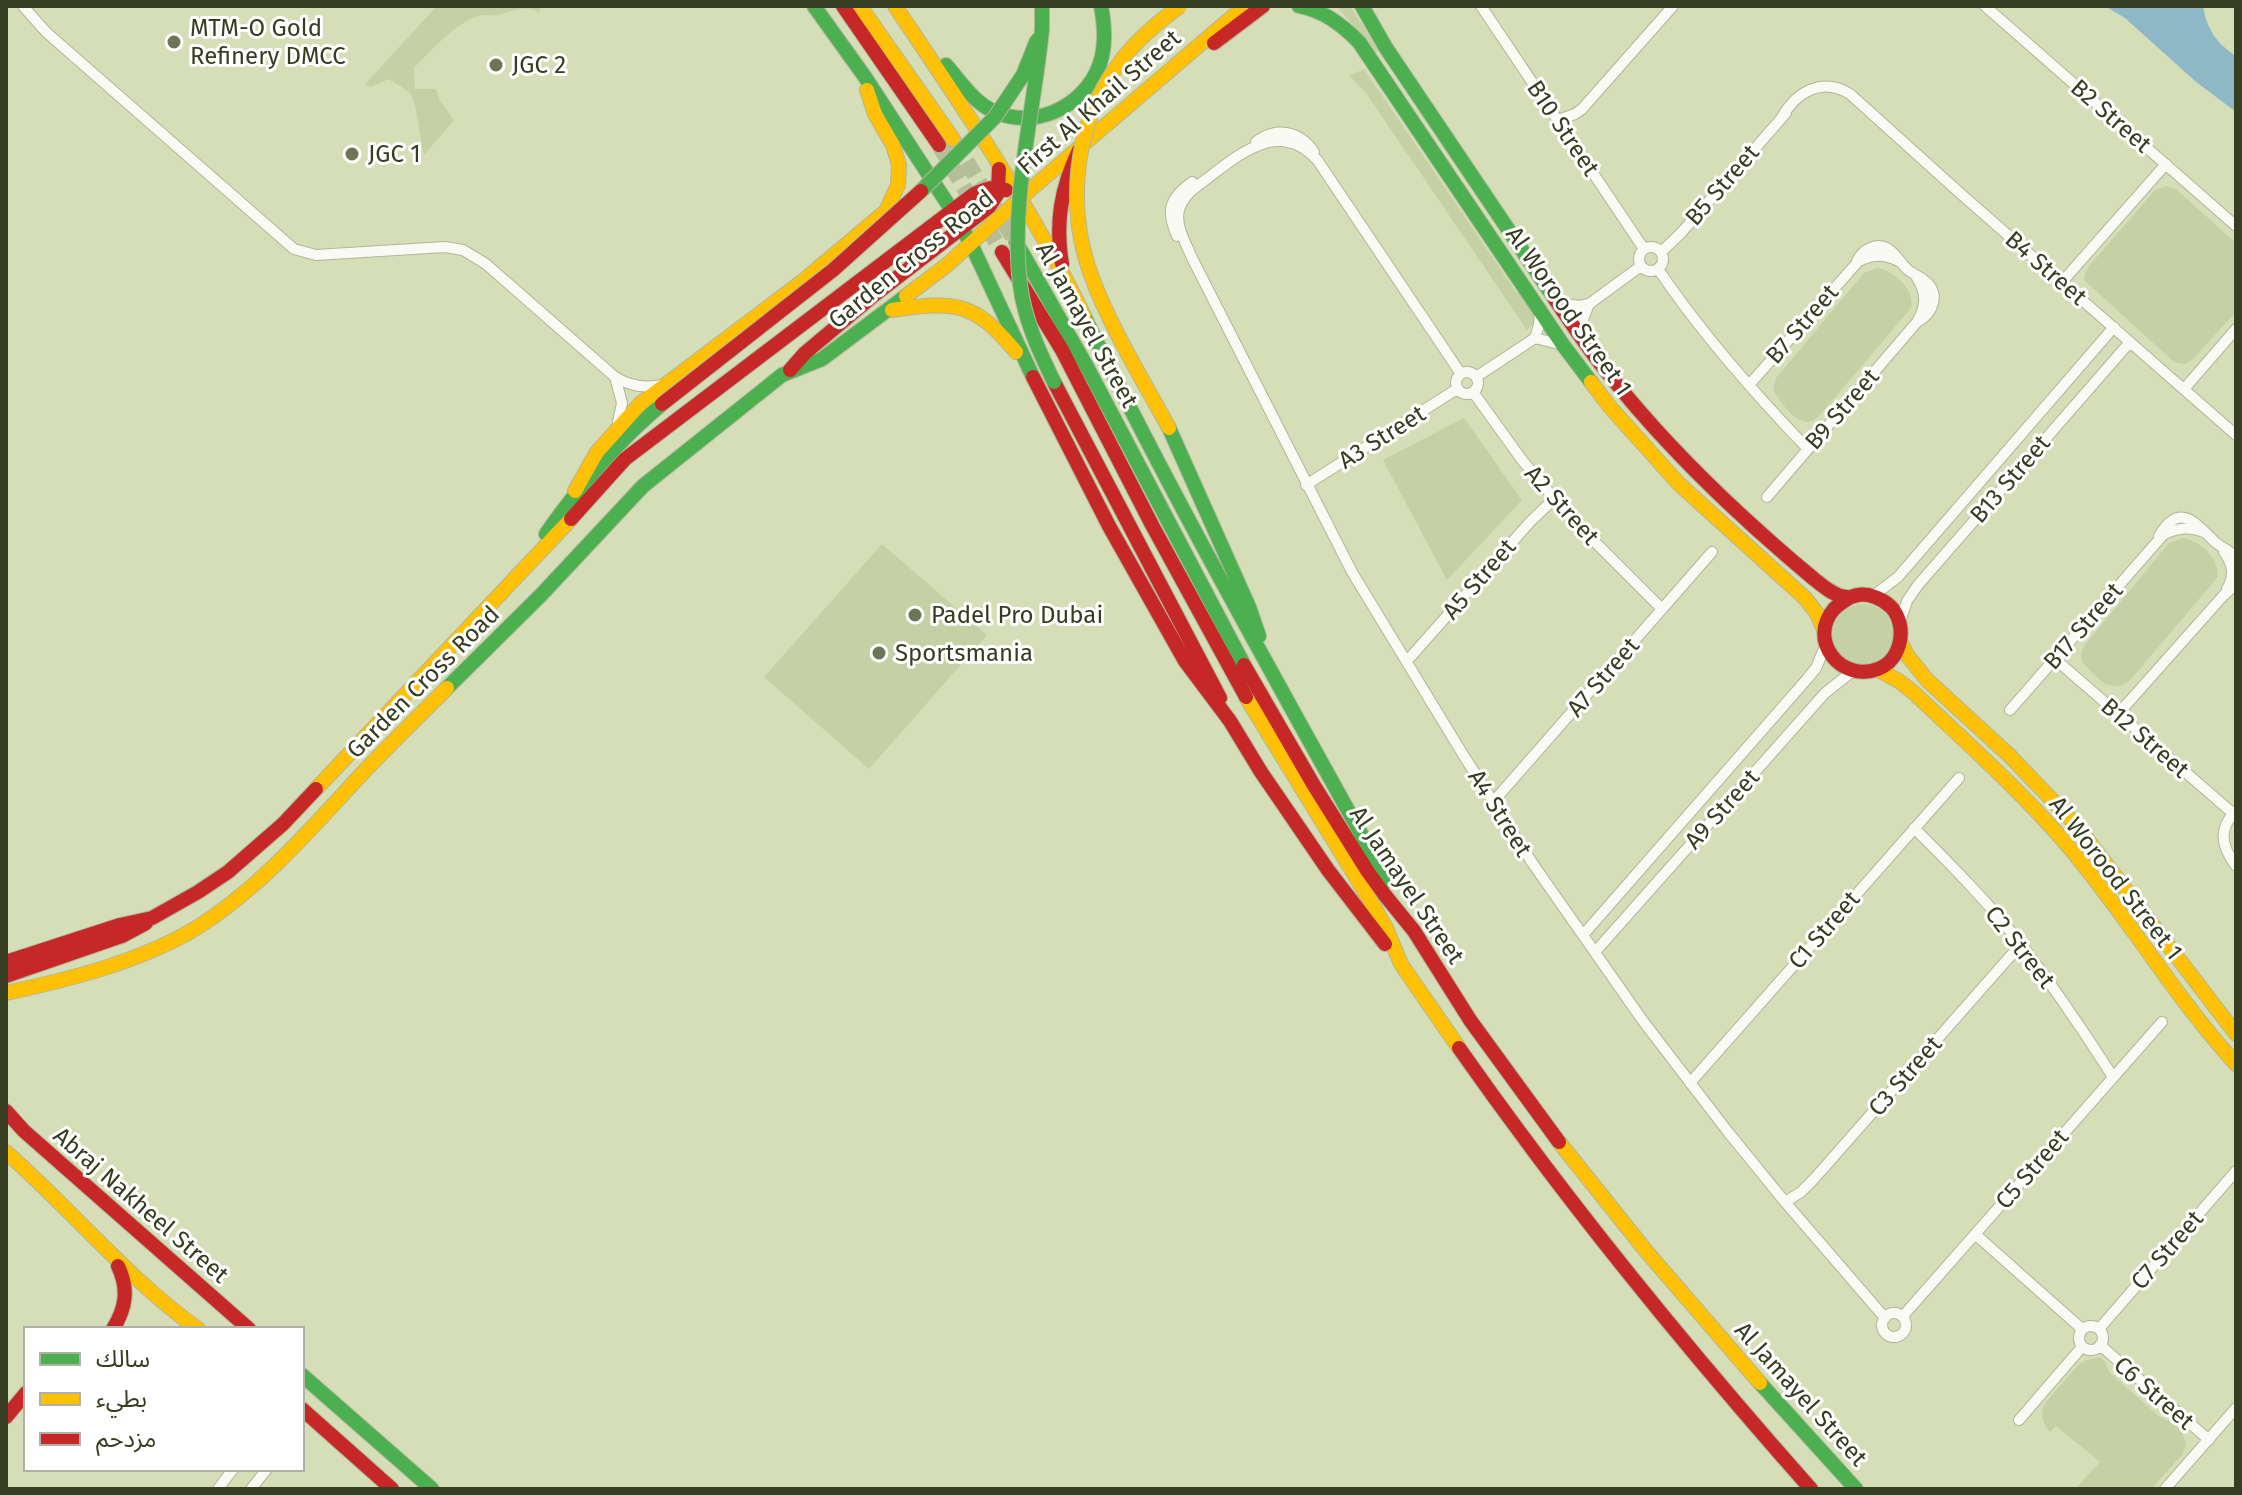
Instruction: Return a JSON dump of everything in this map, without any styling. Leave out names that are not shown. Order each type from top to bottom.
[{"type":"main road","points":[[814,6],[865,77],[962,227],[1027,366],[1136,576],[1199,682],[1230,721],[1328,870],[1401,964]]},
{"type":"main road","points":[[843,6],[946,142],[860,6]]},
{"type":"main road","points":[[895,6],[998,164],[1067,280],[1211,562],[1412,928]]},
{"type":"main road","points":[[1042,6],[1042,29],[1018,231],[1020,284],[1025,309],[1032,335],[1054,382],[1213,682],[1230,721]]},
{"type":"main road","points":[[923,46],[944,63],[977,102],[996,113],[1017,118],[1039,117],[1073,102],[1097,74],[1104,51],[1105,26],[1101,6]]},
{"type":"main road","points":[[1180,6],[1137,42],[1116,67],[1097,101],[1079,157],[1077,216],[1090,274],[1169,428],[1249,607],[1264,657]]},
{"type":"main road","points":[[1256,7],[1275,6]]},
{"type":"main road","name":"Al Worood Street 1","points":[[1299,6],[1332,17],[1359,42],[1540,312],[1610,407],[1651,455],[1716,519],[1805,598],[1824,629],[1826,644]]},
{"type":"main road","points":[[1330,6],[1359,42]]},
{"type":"main road","name":"Al Worood Street 1","points":[[1360,6],[1578,332],[1630,402],[1693,471],[1812,578],[1849,598]]},
{"type":"main road","name":"First Al Khail Street","points":[[1019,200],[1181,60],[1215,43],[1256,7]]},
{"type":"main road","points":[[575,491],[616,445],[662,404],[872,238],[969,145],[1010,97],[1042,29]]},
{"type":"main road","points":[[525,569],[589,464],[640,404],[803,281],[886,211],[898,185],[899,165],[893,145],[872,107],[865,77]]},
{"type":"main road","points":[[1067,280],[1059,251],[1058,206],[1079,150]]},
{"type":"main road","points":[[790,370],[805,353],[873,296],[989,207],[999,187],[998,164]]},
{"type":"main road","name":"Garden Cross Road","points":[[6,962],[120,925],[152,918],[213,883],[263,843],[525,569],[597,487],[640,446],[979,191],[999,187],[1019,200],[947,265],[887,311],[822,359],[790,370],[629,499],[541,595],[377,758],[292,849],[237,899],[199,926],[140,955],[70,979],[12,991]]},
{"type":"main road","name":"Al Jamayel Street","points":[[1016,242],[1084,360],[1196,579],[1259,694],[1354,850],[1395,910],[1412,928],[1482,1036],[1586,1177],[1748,1368],[1856,1489]]},
{"type":"main road","name":"Al Jamayel Street","points":[[1002,252],[1062,350],[1225,661],[1367,895],[1386,928],[1401,964],[1486,1086],[1609,1250],[1692,1353],[1811,1489]]},
{"type":"main road","points":[[887,311],[937,304],[972,311],[995,326],[1027,366]]},
{"type":"main road","points":[[1824,629],[1832,610],[1849,598],[1861,595],[1873,596],[1889,606],[1900,622],[1900,641],[1890,661],[1877,669],[1861,672],[1846,668],[1833,658],[1826,644]]},
{"type":"main road","name":"Al Worood Street 1","points":[[1900,641],[1918,671],[2017,762],[2077,826],[2236,1034]]},
{"type":"main road","name":"Al Worood Street 1","points":[[1877,669],[1914,693],[2048,823],[2100,885],[2197,1019],[2236,1064]]},
{"type":"main road","points":[[6,976],[122,936],[152,918]]},
{"type":"main road","points":[[6,1000],[12,991]]},
{"type":"main road","name":"Abraj Nakheel Street","points":[[6,1111],[24,1131],[247,1327]]},
{"type":"main road","name":"Abraj Nakheel Street","points":[[6,1152],[61,1202],[151,1295],[195,1327]]},
{"type":"main road","points":[[111,1256],[120,1270],[126,1293],[124,1308],[114,1327]]},
{"type":"main road","points":[[304,1377],[432,1489]]},
{"type":"main road","points":[[6,1417],[24,1395]]},
{"type":"main road","points":[[305,1415],[392,1489]]},
{"type":"street","points":[[23,6],[46,32],[288,245],[301,253],[316,255],[445,247],[463,250],[486,264],[615,377],[625,383],[646,387],[667,383]]},
{"type":"street","name":"B10 Street","points":[[1481,6],[1644,249]]},
{"type":"street","points":[[1558,120],[1582,109],[1673,6]]},
{"type":"street","name":"B2 Street","points":[[1985,6],[2236,226]]},
{"type":"street","name":"B4 Street","points":[[1782,117],[1802,93],[1822,86],[1842,89],[2236,435]]},
{"type":"street","name":"B5 Street","points":[[1661,252],[1782,117]]},
{"type":"street","name":"A4 Street","points":[[1461,374],[1304,139],[1287,132],[1262,138],[1224,166],[1196,180],[1173,200],[1171,219],[1178,239],[1192,258],[1352,572],[1493,802],[1533,864],[1690,1083],[1785,1202],[1885,1318]]},
{"type":"street","points":[[2062,282],[2166,164]]},
{"type":"street","name":"B7 Street","points":[[1749,385],[1856,264],[1863,252],[1876,246],[1889,250],[1914,275]]},
{"type":"street","points":[[1653,247],[1661,252],[1663,261],[1658,269],[1649,271],[1641,266],[1639,257],[1644,249],[1653,247]]},
{"type":"street","points":[[1559,303],[1589,304],[1641,266]]},
{"type":"street","points":[[1658,269],[1710,340],[1807,448]]},
{"type":"street","name":"B9 Street","points":[[1767,497],[1917,322],[1925,301],[1921,285],[1914,275]]},
{"type":"street","points":[[1578,332],[1589,304]]},
{"type":"street","points":[[1476,377],[1535,338],[1540,312]]},
{"type":"street","name":"B13 Street","points":[[1873,596],[1903,571],[2114,327]]},
{"type":"street","points":[[2184,389],[2236,329]]},
{"type":"street","points":[[1535,338],[1563,345]]},
{"type":"street","name":"B13 Street","points":[[1900,622],[1907,601],[1918,585],[2130,342]]},
{"type":"street","points":[[1469,372],[1476,377],[1478,386],[1473,392],[1464,394],[1457,389],[1456,381],[1461,374],[1469,372]]},
{"type":"street","points":[[615,377],[622,403],[615,430]]},
{"type":"street","name":"A3 Street","points":[[1306,485],[1457,389]]},
{"type":"street","name":"A2 Street","points":[[1473,392],[1554,499],[1662,609]]},
{"type":"street","name":"A5 Street","points":[[1407,661],[1554,499]]},
{"type":"street","name":"B17 Street","points":[[2010,710],[2156,541],[2165,526],[2177,519],[2192,520],[2221,547]]},
{"type":"street","points":[[2221,547],[2236,557]]},
{"type":"street","points":[[2221,547],[2230,562],[2232,573],[2223,596]]},
{"type":"street","name":"A7 Street","points":[[1493,802],[1712,552]]},
{"type":"street","points":[[2118,714],[2236,584]]},
{"type":"street","name":"A9 Street","points":[[1583,935],[1807,679],[1816,668],[1826,644]]},
{"type":"street","name":"B12 Street","points":[[2055,659],[2235,813]]},
{"type":"street","name":"A9 Street","points":[[1595,952],[1825,693],[1853,671]]},
{"type":"street","name":"C1 Street","points":[[1690,1083],[1959,778]]},
{"type":"street","points":[[2235,813],[2224,828],[2223,836],[2227,852],[2236,866]]},
{"type":"street","name":"C2 Street","points":[[1914,828],[1980,896],[2021,944],[2113,1077]]},
{"type":"street","name":"C3 Street","points":[[1785,1202],[1814,1179],[2021,944]]},
{"type":"street","name":"C5 Street","points":[[1903,1316],[2162,1022]]},
{"type":"street","name":"C7 Street","points":[[2099,1329],[2236,1171]]},
{"type":"street","points":[[1975,1234],[2082,1329]]},
{"type":"street","points":[[1893,1313],[1903,1316],[1906,1322],[1904,1334],[1889,1336],[1883,1331],[1885,1318],[1893,1313]]},
{"type":"street","points":[[2089,1325],[2099,1329],[2103,1338],[2100,1345],[2092,1350],[2081,1348],[2078,1339],[2082,1329],[2089,1325]]},
{"type":"street","name":"C6 Street","points":[[2100,1345],[2209,1440]]},
{"type":"street","points":[[2019,1420],[2081,1348]]},
{"type":"street","points":[[2165,1489],[2236,1408]]},
{"type":"street","points":[[218,1489],[232,1471]]},
{"type":"street","points":[[251,1489],[265,1471]]},
{"type":"green space","points":[[437,6],[541,6],[539,13],[524,8],[497,15],[480,15],[469,20],[444,38],[414,68],[415,89],[436,89],[439,99],[454,120],[424,155],[411,95],[389,79],[371,87],[365,84]]},
{"type":"green space","points":[[1336,6],[1350,6],[1379,50],[1373,54]]},
{"type":"green space","points":[[1364,69],[1516,292],[1533,311],[1535,322],[1527,330],[1366,93],[1349,76]]},
{"type":"green space","points":[[2166,186],[2176,189],[2236,243],[2236,312],[2185,364],[2174,362],[2084,280],[2089,266],[2155,190]]},
{"type":"green space","points":[[1877,268],[1902,282],[1910,295],[1911,308],[1819,415],[1812,421],[1800,420],[1789,412],[1773,390],[1776,378],[1864,273]]},
{"type":"green space","points":[[1464,418],[1522,500],[1447,580],[1383,460]]},
{"type":"green space","points":[[2183,538],[2208,552],[2216,565],[2217,578],[2132,678],[2118,686],[2105,683],[2082,661],[2084,646],[2169,543]]},
{"type":"green space","name":"Sportsmania","points":[[882,544],[987,635],[869,769],[764,677]]},
{"type":"green space","points":[[1863,604],[1875,606],[1884,613],[1891,622],[1891,646],[1884,655],[1875,662],[1863,664],[1851,662],[1842,655],[1835,646],[1833,634],[1835,622],[1842,613],[1851,606]]},
{"type":"green space","points":[[2100,1357],[2109,1372],[2160,1417],[2172,1422],[2186,1443],[2182,1455],[2151,1489],[2075,1489],[2100,1462],[2056,1426],[2050,1432],[2044,1421],[2043,1408],[2067,1378],[2083,1362]]},
{"type":"water","points":[[2105,6],[2203,6],[2214,35],[2236,56],[2236,112],[2195,81],[2125,18]]},
{"type":"tunnel","points":[[954,141],[1016,242]]},
{"type":"tunnel","points":[[939,145],[1002,252]]},
{"type":"traffic: fast","points":[[814,6],[865,77],[953,212],[1033,377]]},
{"type":"traffic: fast","points":[[1042,6],[1042,29]]},
{"type":"traffic: fast","points":[[946,65],[974,98],[987,108],[1012,117],[1046,115],[1075,99],[1096,72],[1104,43],[1101,6]]},
{"type":"traffic: fast","points":[[1299,6],[1332,19],[1359,42],[1591,382]]},
{"type":"traffic: fast","points":[[1362,6],[1386,48],[1555,299]]},
{"type":"traffic: fast","points":[[1042,29],[1020,188],[1018,252],[1025,310],[1054,382]]},
{"type":"traffic: fast","points":[[921,191],[995,117],[1023,75],[1037,40]]},
{"type":"traffic: fast","points":[[1016,242],[1087,367],[1244,665]]},
{"type":"traffic: fast","points":[[447,688],[541,595],[643,486],[782,375],[822,359],[906,296]]},
{"type":"traffic: fast","points":[[1084,316],[1194,530],[1387,881]]},
{"type":"traffic: fast","points":[[546,534],[600,465],[662,404]]},
{"type":"traffic: fast","points":[[1169,428],[1259,636]]},
{"type":"traffic: fast","points":[[304,1377],[432,1489]]},
{"type":"traffic: fast","points":[[1760,1383],[1856,1489]]},
{"type":"traffic: slow","points":[[860,6],[953,139]]},
{"type":"traffic: slow","points":[[895,6],[1019,196],[1084,316]]},
{"type":"traffic: slow","points":[[1169,428],[1117,334],[1091,275],[1078,222],[1077,194],[1084,140],[1103,88],[1132,48],[1180,6]]},
{"type":"traffic: slow","points":[[906,296],[947,265],[1245,6]]},
{"type":"traffic: slow","points":[[575,491],[597,452],[640,404],[803,281],[886,211],[898,185],[899,165],[867,90]]},
{"type":"traffic: slow","points":[[892,310],[932,306],[962,308],[988,323],[1016,352]]},
{"type":"traffic: slow","points":[[1591,382],[1679,484],[1805,598],[1824,629]]},
{"type":"traffic: slow","points":[[316,789],[571,519]]},
{"type":"traffic: slow","points":[[1900,641],[1927,680],[2010,756],[2077,826],[2236,1034]]},
{"type":"traffic: slow","points":[[1877,669],[1914,693],[2051,827],[2091,874],[2192,1011],[2236,1064]]},
{"type":"traffic: slow","points":[[6,993],[131,959],[179,938],[223,910],[284,857],[447,688]]},
{"type":"traffic: slow","points":[[1246,697],[1367,895],[1386,928],[1401,964],[1459,1048]]},
{"type":"traffic: slow","points":[[1559,1142],[1646,1251],[1760,1383]]},
{"type":"traffic: slow","points":[[6,1152],[123,1266],[195,1327]]},
{"type":"traffic: jam","points":[[843,6],[939,145]]},
{"type":"traffic: jam","points":[[1214,43],[1263,6]]},
{"type":"traffic: jam","points":[[1062,264],[1059,234],[1061,206],[1079,150]]},
{"type":"traffic: jam","points":[[790,370],[805,353],[873,296],[989,207],[998,193],[999,169]]},
{"type":"traffic: jam","points":[[571,519],[625,459],[974,194],[986,189],[1006,190]]},
{"type":"traffic: jam","points":[[662,404],[833,270],[921,191]]},
{"type":"traffic: jam","points":[[1002,252],[1062,350],[1152,525],[1246,697]]},
{"type":"traffic: jam","points":[[1555,299],[1597,359],[1635,405],[1734,509],[1814,579],[1837,595],[1871,596],[1891,607],[1900,623],[1900,641],[1893,658],[1878,669],[1864,672],[1852,670],[1832,656],[1826,645],[1824,633],[1827,621],[1834,609],[1849,598]]},
{"type":"traffic: jam","points":[[1033,377],[1109,526],[1185,661],[1230,721],[1328,870],[1385,944]]},
{"type":"traffic: jam","points":[[1054,382],[1220,698]]},
{"type":"traffic: jam","points":[[1244,665],[1368,872],[1414,931],[1470,1020],[1559,1142]]},
{"type":"traffic: jam","points":[[6,962],[120,925],[152,918],[228,872],[283,824],[316,789]]},
{"type":"traffic: jam","points":[[6,976],[122,936],[146,923]]},
{"type":"traffic: jam","points":[[1459,1048],[1542,1162],[1629,1273],[1811,1489]]},
{"type":"traffic: jam","points":[[6,1111],[24,1131],[247,1327]]},
{"type":"traffic: jam","points":[[114,1327],[124,1298],[124,1283],[118,1266]]},
{"type":"traffic: jam","points":[[6,1417],[24,1395]]},
{"type":"traffic: jam","points":[[304,1411],[392,1489]]},
{"type":"place","name":"MTM-O Gold Refinery DMCC","points":[[174,42]]},
{"type":"place","name":"JGC 2","points":[[496,65]]},
{"type":"place","name":"JGC 1","points":[[352,154]]},
{"type":"place","name":"Padel Pro Dubai","points":[[915,615]]},
{"type":"place","name":"Sportsmania","points":[[879,653]]}]
